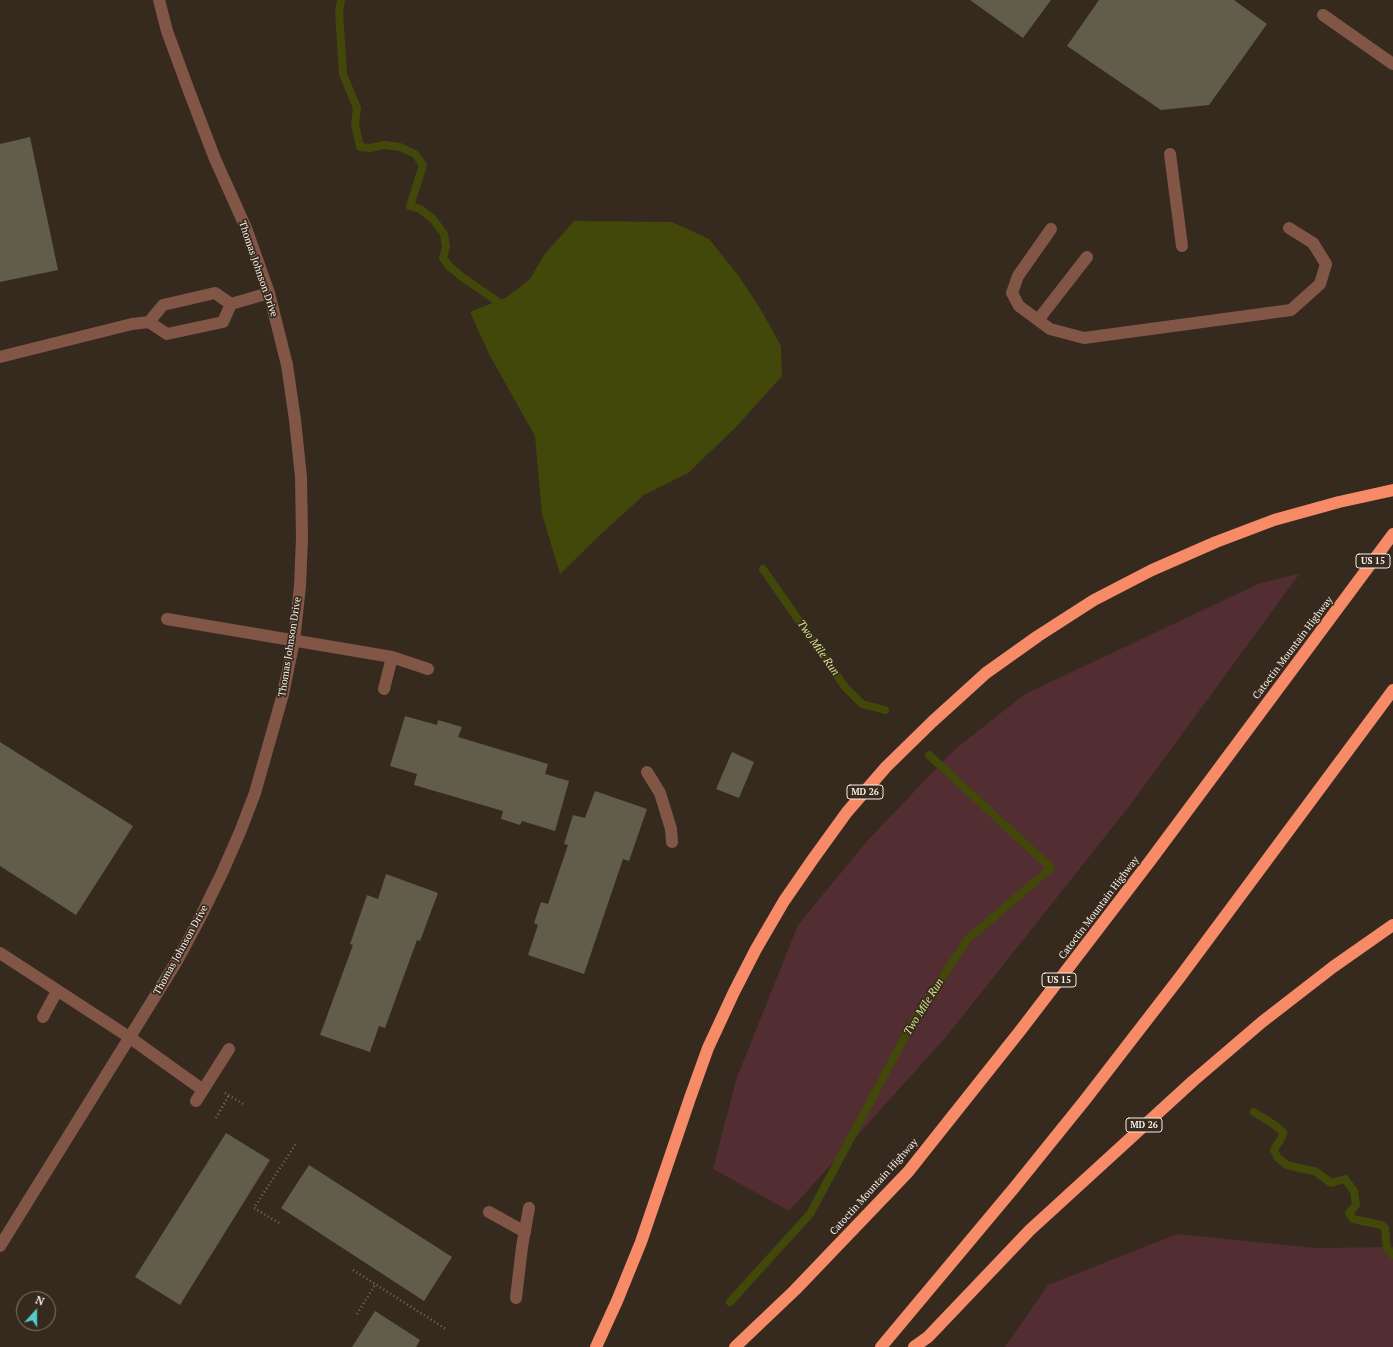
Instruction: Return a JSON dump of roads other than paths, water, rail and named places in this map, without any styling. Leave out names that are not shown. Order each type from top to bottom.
[{"type":"highway","name":"MD 26","points":[[596,1347],[642,1242],[708,1048],[756,948],[784,901],[813,859],[847,812],[886,767],[932,722],[986,673],[1038,636],[1094,600],[1152,570],[1216,542],[1274,520],[1339,502],[1393,490]]},
{"type":"highway","name":"Catoctin Mountain Highway","points":[[735,1347],[795,1290],[908,1172],[1020,1031],[1136,880],[1393,534]]},
{"type":"highway","points":[[881,1347],[1014,1188],[1085,1100],[1180,977],[1393,690]]},
{"type":"highway","name":"MD 26","points":[[914,1347],[928,1337],[1030,1230],[1193,1080],[1262,1022],[1333,967],[1393,925]]},
{"type":"street","name":"Thomas Johnson Drive","points":[[0,1246],[177,961],[199,920],[240,832],[255,793],[271,742],[294,641],[300,586],[302,538],[301,477],[287,365],[269,293],[246,228],[215,159],[189,91],[167,31],[159,0]]},
{"type":"street","points":[[1324,15],[1393,64]]},
{"type":"street","points":[[1170,154],[1182,246]]},
{"type":"street","points":[[1051,229],[1018,276],[1012,293],[1020,306],[1050,328],[1084,338],[1291,310],[1320,284],[1326,264],[1313,244],[1289,228]]},
{"type":"street","points":[[1038,320],[1087,257]]},
{"type":"street","points":[[149,322],[163,305],[215,293],[231,304]]},
{"type":"street","points":[[0,357],[132,324],[149,322],[168,334],[216,324],[223,322],[231,304],[269,293]]},
{"type":"street","points":[[167,619],[392,657],[428,669]]},
{"type":"street","points":[[384,689],[392,657]]},
{"type":"street","points":[[647,772],[660,793],[671,829],[672,842]]},
{"type":"street","points":[[0,953],[129,1038],[203,1090]]},
{"type":"street","points":[[43,1017],[57,991]]},
{"type":"street","points":[[196,1101],[229,1049]]},
{"type":"street","points":[[516,1298],[529,1208]]},
{"type":"street","points":[[489,1212],[525,1232]]},
{"type":"waterway","points":[[341,0],[339,12],[343,74],[357,108],[355,124],[360,147],[370,148],[384,145],[400,147],[415,154],[423,165],[410,206],[420,209],[433,219],[444,234],[446,247],[443,258],[449,266],[462,277],[497,301]]},
{"type":"waterway","name":"Two Mile Run","points":[[763,569],[845,687],[862,704],[885,710]]},
{"type":"waterway","name":"Two Mile Run","points":[[730,1302],[810,1214],[914,1020],[968,939],[1051,868],[929,755]]},
{"type":"waterway","name":"Two Mile Run","points":[[1254,1112],[1283,1132],[1282,1137],[1274,1150],[1278,1158],[1287,1165],[1315,1171],[1331,1183],[1345,1179],[1354,1191],[1356,1205],[1349,1213],[1353,1219],[1381,1225],[1385,1228],[1387,1249],[1393,1255]]}]
